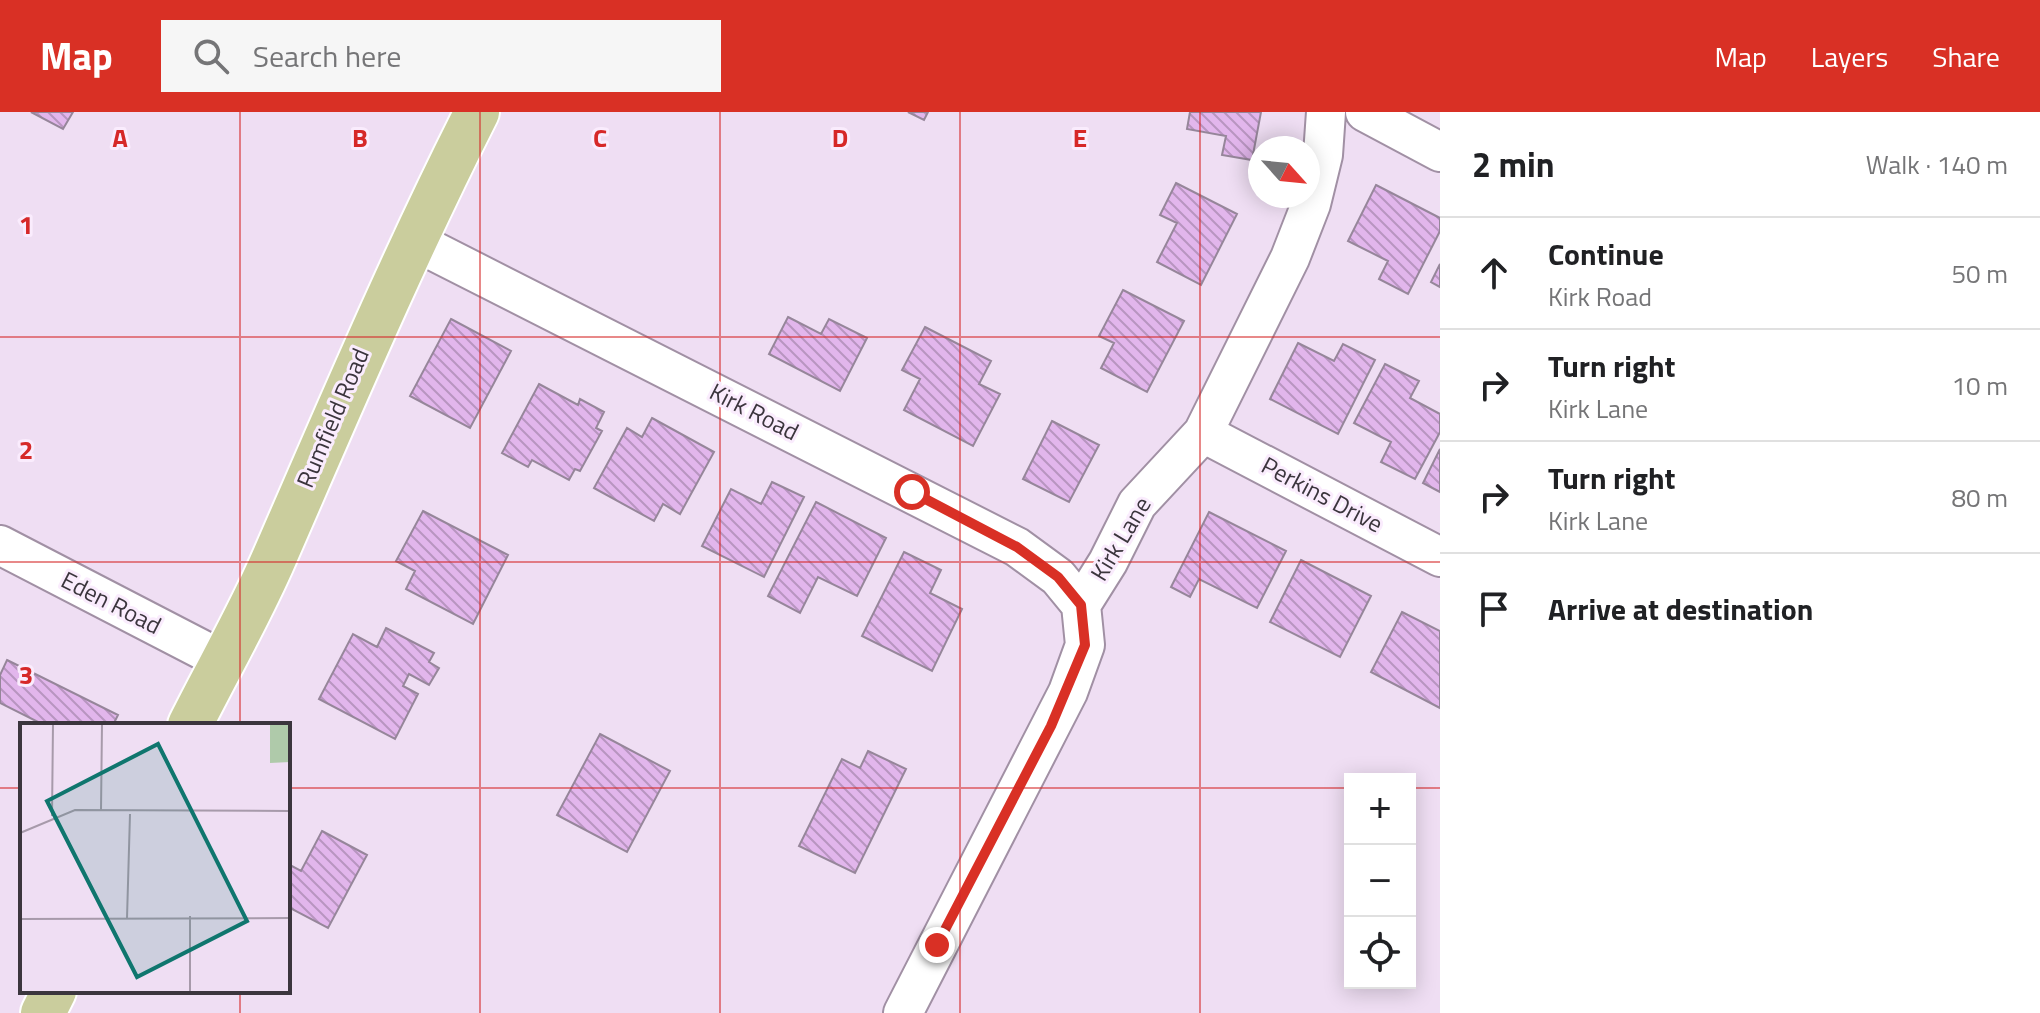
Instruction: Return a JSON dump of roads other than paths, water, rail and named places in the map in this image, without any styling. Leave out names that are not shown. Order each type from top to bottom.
[{"type":"main road","name":"Rumfield Road","points":[[191,723],[274,559],[412,240],[477,112]]},
{"type":"main road","points":[[43,1013],[53,993]]},
{"type":"street","name":"Kirk Lane","points":[[903,1013],[1068,692],[1085,645],[1081,605],[1108,562],[1137,504],[1203,433],[1290,258],[1311,204],[1323,155],[1326,112]]},
{"type":"street","points":[[1365,112],[1440,152]]},
{"type":"street","name":"Kirk Road","points":[[412,240],[1017,547],[1058,577],[1081,605]]},
{"type":"street","name":"Perkins Drive","points":[[1203,433],[1440,557]]},
{"type":"street","name":"Eden Road","points":[[0,545],[222,660]]}]
